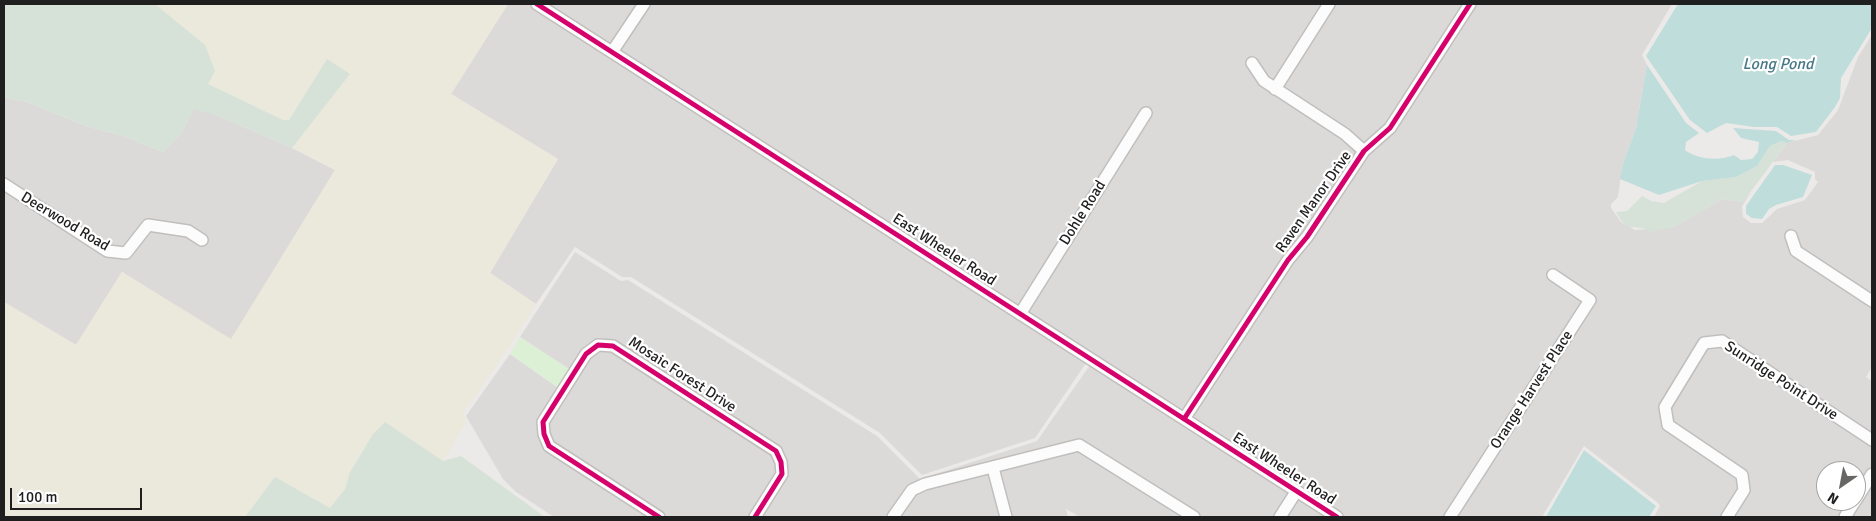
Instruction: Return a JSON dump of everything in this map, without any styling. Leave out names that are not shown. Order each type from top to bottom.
[{"type":"street","name":"East Wheeler Road","points":[[537,4],[1336,517]]},
{"type":"street","points":[[612,52],[644,4]]},
{"type":"street","points":[[1275,89],[1330,4]]},
{"type":"street","name":"Raven Manor Drive","points":[[1184,419],[1288,260],[1307,237],[1364,151],[1390,128],[1470,4]]},
{"type":"street","points":[[1252,63],[1264,81],[1345,134],[1364,151]]},
{"type":"street","name":"Dohle Road","points":[[1020,314],[1146,113]]},
{"type":"street","name":"Deerwood Road","points":[[4,184],[107,251],[126,253],[148,225],[188,230],[202,240]]},
{"type":"street","points":[[1791,236],[1796,251],[1872,300]]},
{"type":"street","name":"Orange Harvest Place","points":[[1450,517],[1590,300],[1553,275]]},
{"type":"street","name":"Sunridge Point Drive","points":[[1727,517],[1744,490],[1742,475],[1668,425],[1665,407],[1704,343],[1722,341],[1872,440]]},
{"type":"street","name":"Mosaic Forest Drive","points":[[659,517],[549,446],[544,434],[543,422],[586,354],[598,345],[613,346],[776,451],[781,462],[782,474],[759,516]]},
{"type":"street","points":[[893,517],[912,490],[925,484],[994,468],[1067,446],[1079,445],[1194,517]]},
{"type":"street","points":[[994,468],[1006,517]]},
{"type":"street","points":[[1280,517],[1296,492]]},
{"type":"shaded area","points":[[4,4],[155,4],[205,45],[215,71],[208,84],[283,120],[289,120],[327,59],[350,74],[292,148],[219,116],[194,109],[181,134],[163,152],[123,136],[86,126],[27,102],[4,97]]},
{"type":"shaded area","points":[[155,4],[508,4],[451,94],[558,159],[490,273],[536,304],[506,352],[463,413],[466,423],[443,461],[384,422],[361,452],[350,472],[345,489],[330,508],[275,477],[245,517],[4,517],[4,302],[76,345],[122,272],[231,339],[335,170],[292,148],[350,74],[327,60],[288,120],[283,120],[207,84],[205,45]]},
{"type":"shaded area","points":[[508,4],[528,4],[1086,363],[1035,438],[922,475],[880,433],[631,277],[622,277],[575,247],[536,304],[490,273],[558,159],[451,94]]},
{"type":"shaded area","points":[[547,4],[639,4],[611,45]]},
{"type":"shaded area","points":[[650,4],[1324,4],[1274,82],[1268,77],[1254,56],[1246,63],[1261,85],[1342,138],[1358,153],[1183,412],[1026,312],[1152,111],[1145,106],[1019,307],[619,49]]},
{"type":"shaded area","points":[[1335,4],[1465,4],[1387,125],[1364,145],[1282,87]]},
{"type":"shaded area","points":[[1476,4],[1672,4],[1642,55],[1647,65],[1636,128],[1622,167],[1618,197],[1611,204],[1611,208],[1621,222],[1635,230],[1674,227],[1722,199],[1743,202],[1751,191],[1742,207],[1743,217],[1751,223],[1762,223],[1777,209],[1805,200],[1818,182],[1815,179],[1815,172],[1788,160],[1773,162],[1787,143],[1818,135],[1838,110],[1858,57],[1872,35],[1872,294],[1800,248],[1794,229],[1785,233],[1793,255],[1872,307],[1872,367],[1866,377],[1872,381],[1872,434],[1724,337],[1704,338],[1661,405],[1663,427],[1738,478],[1739,490],[1721,517],[1654,517],[1660,506],[1658,503],[1584,446],[1542,517],[1346,517],[1191,417],[1292,263],[1367,155],[1394,130]]},
{"type":"shaded area","points":[[4,97],[27,102],[86,126],[123,136],[163,152],[181,134],[194,108],[219,116],[292,148],[335,170],[231,340],[122,272],[76,345],[4,302],[4,190],[125,258],[150,230],[186,235],[203,247],[209,239],[191,226],[149,220],[124,248],[109,246],[4,178]]},
{"type":"shaded area","points":[[1781,141],[1787,143],[1743,202],[1722,199],[1674,227],[1651,232],[1646,229],[1629,227],[1616,212],[1627,211],[1642,196],[1651,201],[1664,203],[1702,181],[1736,177],[1757,166],[1770,146]]},
{"type":"shaded area","points":[[575,252],[621,281],[628,280],[877,436],[920,479],[1037,441],[1090,365],[1325,517],[1080,517],[1066,509],[1068,517],[554,517],[516,492],[503,479],[466,416],[510,354],[560,389],[572,371],[520,337]]},
{"type":"shaded area","points":[[1720,346],[1872,446],[1872,465],[1866,475],[1866,461],[1816,461],[1816,511],[1843,511],[1839,517],[1732,517],[1747,473],[1672,422],[1670,408],[1706,348]]},
{"type":"shaded area","points":[[385,422],[443,461],[461,456],[545,517],[245,517],[275,477],[330,508],[345,489],[350,472],[373,434]]},
{"type":"shaded area","points":[[1872,482],[1872,517],[1850,517],[1854,511],[1866,511],[1866,492]]},
{"type":"green space","points":[[520,337],[572,371],[560,389],[510,354]]},
{"type":"water","name":"Long Pond","points":[[1678,4],[1872,4],[1872,28],[1841,78],[1840,98],[1816,132],[1791,136],[1777,127],[1754,127],[1726,123],[1707,133],[1690,120],[1646,56]]},
{"type":"water","points":[[1647,65],[1686,123],[1699,133],[1686,142],[1685,150],[1690,153],[1702,158],[1723,158],[1734,155],[1741,160],[1752,159],[1758,152],[1759,142],[1741,138],[1733,128],[1776,131],[1789,140],[1796,140],[1787,143],[1781,141],[1770,146],[1757,166],[1736,177],[1702,181],[1659,195],[1620,179],[1622,167],[1636,128]]},
{"type":"water","points":[[1775,165],[1783,165],[1812,175],[1803,197],[1776,205],[1769,209],[1762,219],[1752,218],[1746,214],[1746,206]]},
{"type":"water","points":[[1584,450],[1656,506],[1649,517],[1546,517]]},
{"type":"cycle path","points":[[537,4],[1337,517]]},
{"type":"cycle path","points":[[1184,419],[1288,260],[1307,237],[1364,151],[1390,128],[1470,4]]},
{"type":"cycle path","points":[[659,517],[549,446],[544,434],[543,422],[586,354],[598,345],[613,346],[776,451],[781,462],[782,474],[755,517]]}]
